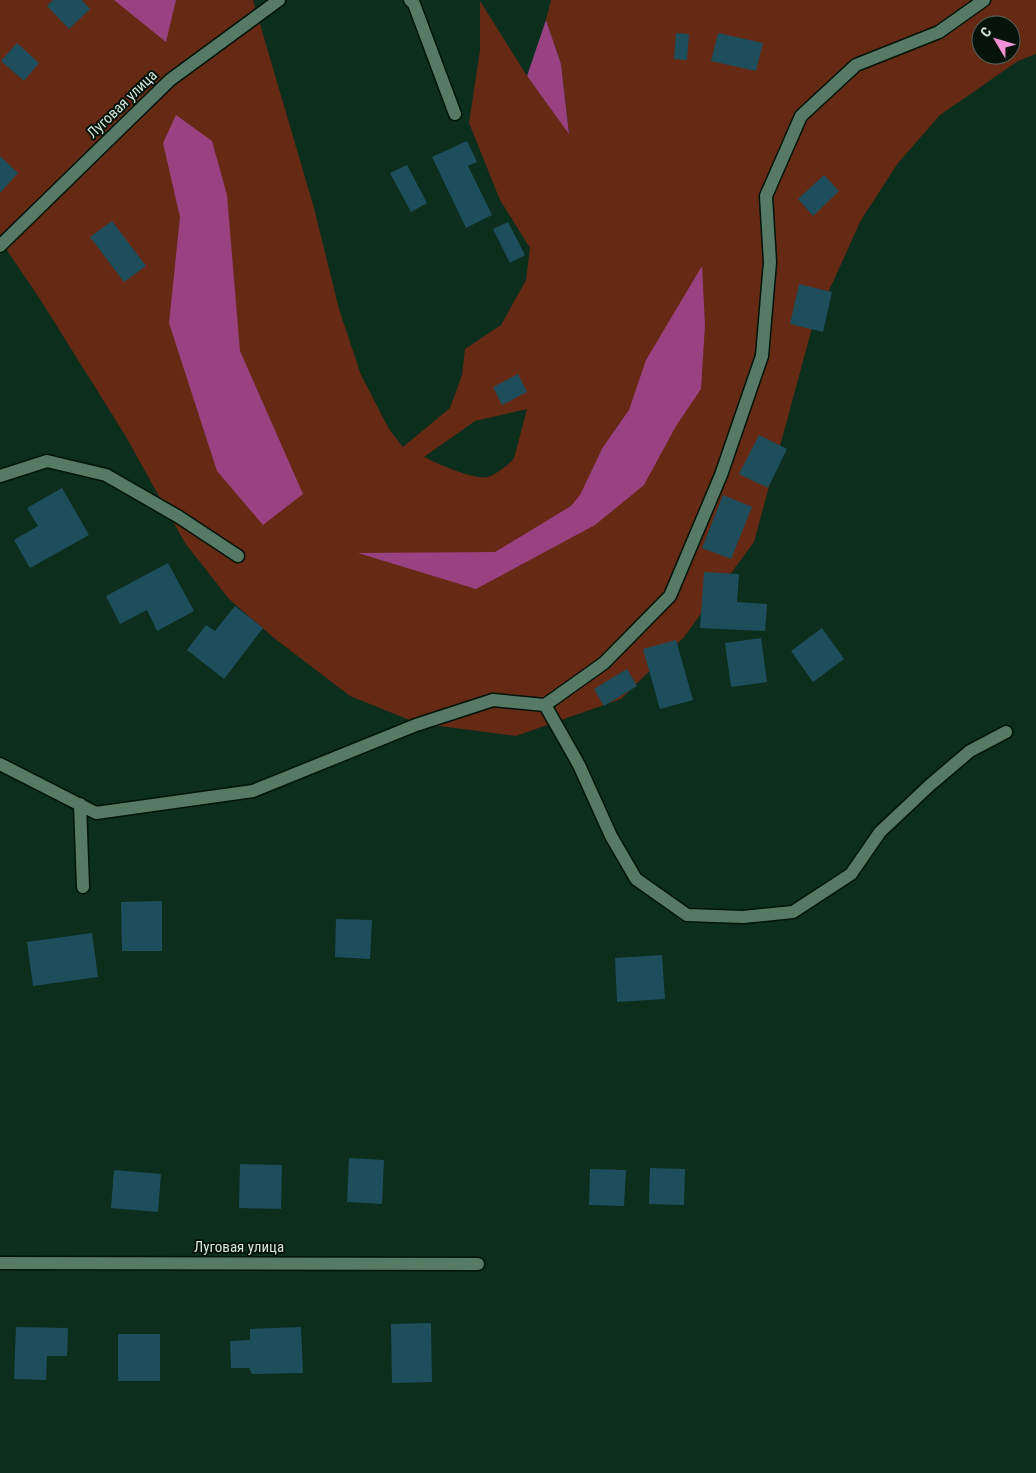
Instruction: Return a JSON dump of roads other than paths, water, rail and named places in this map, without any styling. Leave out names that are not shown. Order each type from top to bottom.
[{"type":"street","name":"Луговая улица","points":[[0,246],[170,80],[279,0]]},
{"type":"street","points":[[410,0],[414,4],[455,114]]},
{"type":"street","points":[[0,764],[96,812],[253,791],[416,725],[493,700],[546,705],[604,663],[670,596],[721,476],[762,356],[770,262],[766,196],[801,116],[856,65],[939,32],[984,0]]},
{"type":"street","points":[[0,476],[47,461],[106,475],[179,517],[238,556]]},
{"type":"street","points":[[546,705],[579,765],[611,836],[636,879],[687,915],[744,917],[793,912],[851,874],[880,832],[970,751],[1006,732]]},
{"type":"street","points":[[80,804],[83,887]]},
{"type":"street","name":"Луговая улица","points":[[0,1263],[478,1264]]}]
